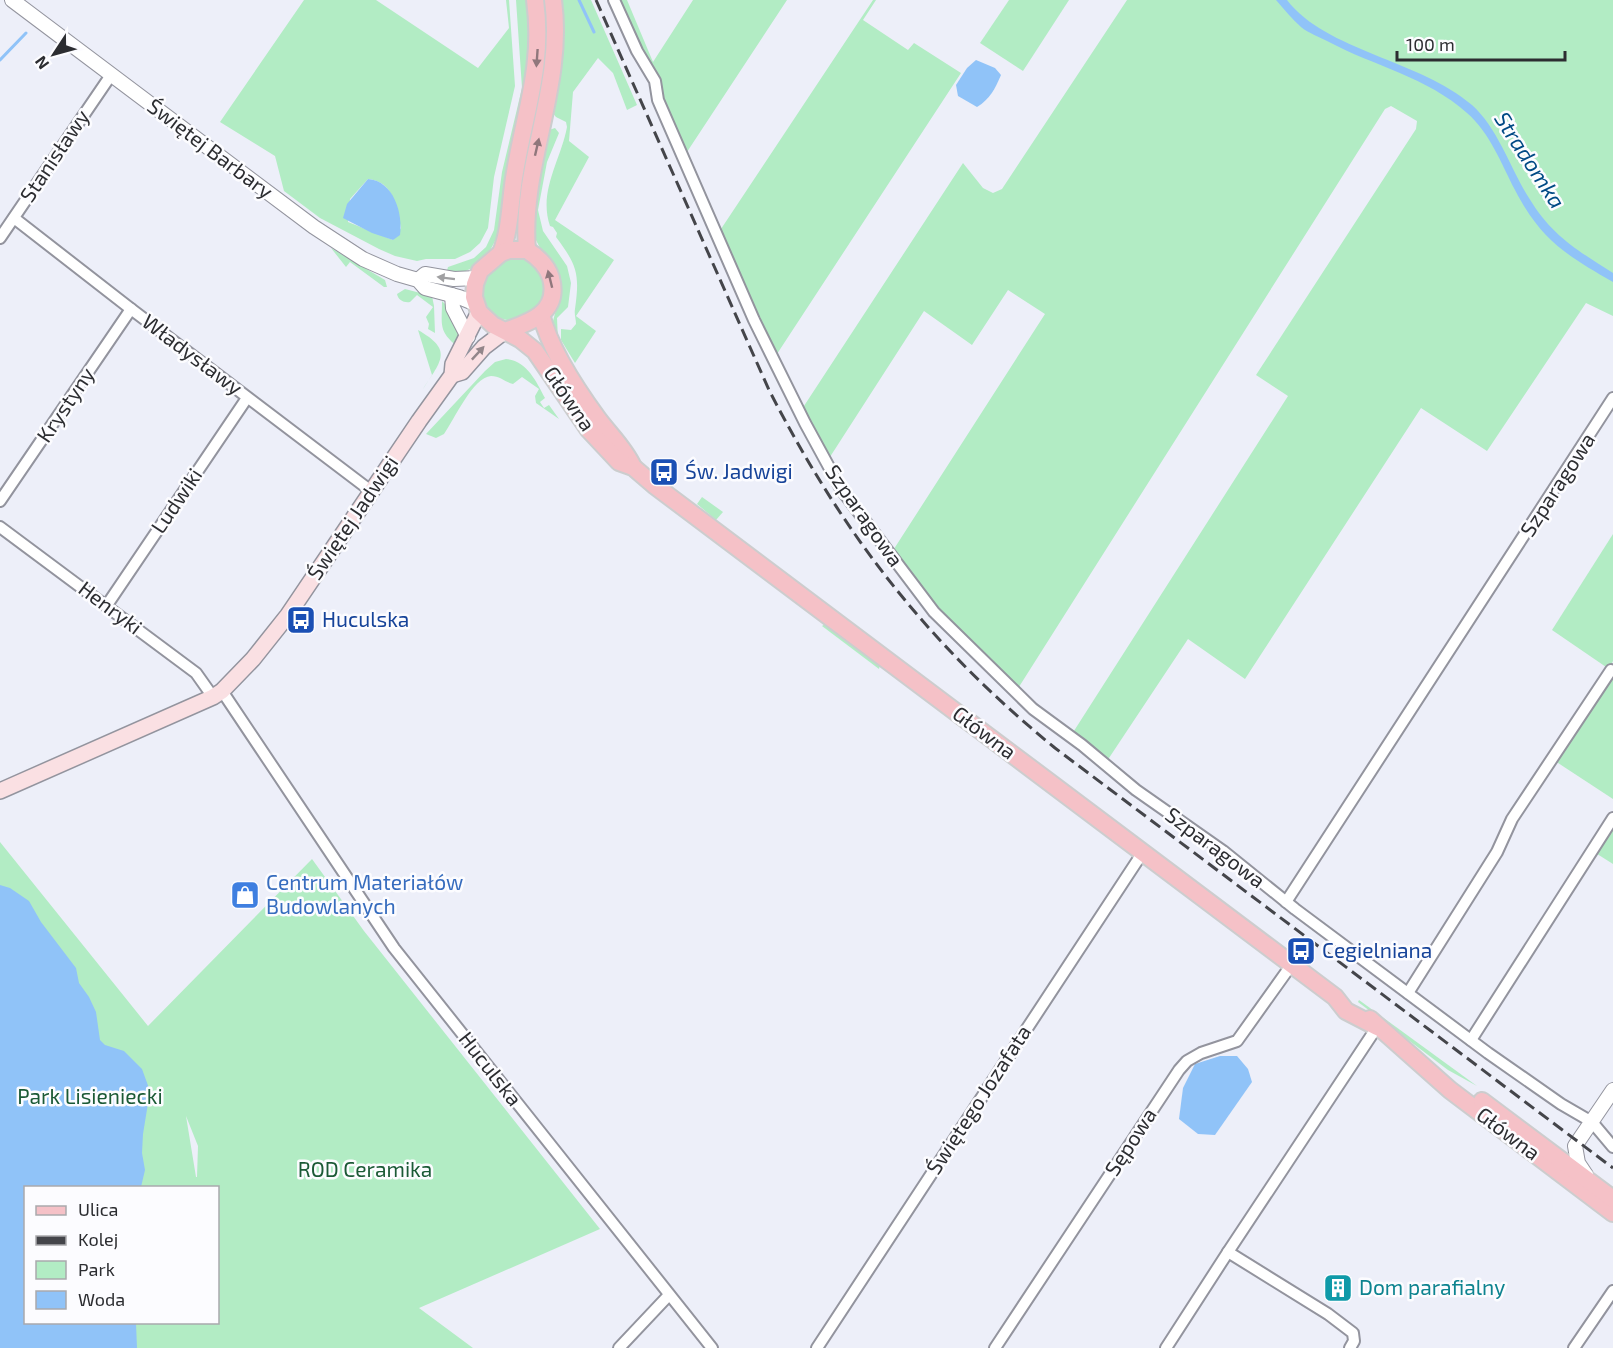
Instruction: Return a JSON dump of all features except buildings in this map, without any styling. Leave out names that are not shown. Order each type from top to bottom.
[{"type":"main road","points":[[501,253],[506,242],[515,170],[531,100],[537,61],[538,22],[535,0]]},
{"type":"main road","points":[[527,250],[526,226],[532,174],[551,88],[555,31],[553,0]]},
{"type":"main road","points":[[509,250],[527,250],[541,260],[550,276],[551,302],[541,314],[529,322],[505,331],[493,325],[477,308],[474,290],[477,278],[485,266],[501,253],[509,250]]},
{"type":"main road","name":"Świętej Jadwigi","points":[[0,791],[218,694],[254,659],[288,615],[418,421],[452,375],[453,364],[468,337],[477,308]]},
{"type":"main road","name":"Główna","points":[[541,314],[548,337],[582,396],[627,453],[633,467]]},
{"type":"main road","name":"Główna","points":[[505,331],[528,345],[540,356],[575,412],[620,462],[633,467],[672,499],[1292,964],[1335,997],[1346,1011],[1377,1027],[1407,1050],[1458,1096],[1613,1214]]},
{"type":"main road","name":"Świętej Jadwigi","points":[[452,375],[462,372],[484,347],[505,331]]},
{"type":"main road","name":"Główna","points":[[1407,1050],[1453,1079],[1613,1198]]},
{"type":"street","name":"Świętej Barbary","points":[[12,0],[322,233],[363,259],[397,274],[418,280],[425,288],[452,295],[477,308]]},
{"type":"street","name":"Szparagowa","points":[[614,0],[637,51],[656,81],[658,100],[717,237],[754,320],[805,423],[841,489],[913,586],[956,636],[1033,709],[1136,790],[1223,851],[1286,902],[1471,1040],[1561,1104],[1592,1122],[1613,1147]]},
{"type":"street","name":"Stanisławy","points":[[0,238],[111,75]]},
{"type":"street","name":"Władysławy","points":[[14,218],[371,491]]},
{"type":"street","name":"Świętej Barbary","points":[[418,280],[425,274],[454,279],[477,278]]},
{"type":"street","points":[[452,295],[453,308],[468,337]]},
{"type":"street","name":"Krystyny","points":[[0,501],[131,309]]},
{"type":"street","name":"Ludwiki","points":[[107,605],[248,398]]},
{"type":"street","name":"Szparagowa","points":[[1286,902],[1613,398]]},
{"type":"street","name":"Henryki","points":[[0,527],[196,673],[218,694]]},
{"type":"street","points":[[1408,993],[1497,852],[1512,819],[1611,670]]},
{"type":"street","name":"Huculska","points":[[218,694],[394,948],[712,1348]]},
{"type":"street","points":[[1471,1040],[1612,818]]},
{"type":"street","name":"Świętego Jozafata","points":[[817,1348],[1143,852]]},
{"type":"street","name":"Sępowa","points":[[995,1348],[1179,1070],[1187,1061],[1201,1053],[1237,1041],[1292,964]]},
{"type":"street","points":[[1166,1348],[1377,1027]]},
{"type":"street","points":[[1589,1181],[1578,1163],[1575,1146],[1613,1090]]},
{"type":"street","points":[[1538,1143],[1555,1147],[1575,1146]]},
{"type":"street","points":[[1228,1252],[1328,1314],[1353,1333],[1354,1341],[1350,1348]]},
{"type":"street","points":[[1575,1348],[1613,1291]]},
{"type":"street","points":[[620,1348],[669,1294]]},
{"type":"green space","points":[[304,0],[376,0],[478,68],[509,28],[506,0],[509,0],[515,86],[494,177],[488,228],[480,243],[470,252],[455,259],[417,261],[395,256],[320,218],[284,191],[275,156],[220,122]],"holes":[[[368,179],[377,181],[389,190],[396,205],[401,228],[393,240],[348,222],[350,199]]]},
{"type":"green space","points":[[516,0],[530,0],[532,38],[501,225],[493,245],[482,260],[467,270],[446,274],[448,267],[474,258],[486,247],[494,230],[502,172],[522,88]]},
{"type":"green space","points":[[559,0],[591,0],[637,105],[627,110],[613,73],[598,58],[573,92],[569,141],[589,157],[555,220],[614,260],[576,316],[596,331],[575,363],[561,340],[561,329],[571,330],[576,324],[575,311],[577,278],[569,255],[556,237],[557,233],[550,226],[547,213],[549,188],[567,127],[566,122],[552,112]]},
{"type":"green space","points":[[618,0],[627,0],[653,62],[693,0],[787,0],[685,155]]},
{"type":"green space","points":[[873,0],[876,0],[863,20],[908,50],[914,43],[961,73],[775,357],[719,232]]},
{"type":"green space","points":[[1009,0],[1069,0],[1023,71],[980,43]]},
{"type":"green space","points":[[1127,0],[1613,0],[1613,316],[1586,303],[1487,451],[1421,408],[1245,679],[1188,639],[1107,761],[1072,734],[1288,396],[1256,375],[1416,129],[1417,121],[1391,106],[1385,109],[1017,690],[935,609],[892,552],[1045,314],[1008,290],[972,345],[924,311],[828,460],[802,409],[963,163],[983,188],[993,193],[1002,189]]},
{"type":"green space","points":[[555,128],[559,133],[547,162],[538,210],[543,231],[567,266],[571,283],[568,307],[557,318],[558,341],[553,330],[553,321],[560,280],[554,263],[540,248],[534,236],[538,176],[549,130]]},
{"type":"green space","points":[[331,248],[385,280],[387,287],[350,262],[346,267]]},
{"type":"green space","points":[[508,256],[524,259],[536,266],[545,288],[545,294],[537,307],[516,320],[507,320],[494,314],[488,309],[483,295],[488,276]]},
{"type":"green space","points":[[405,289],[432,296],[434,306],[435,333],[428,329],[429,324],[426,317],[433,307],[417,295],[410,302],[402,301],[397,294]]},
{"type":"green space","points":[[442,301],[448,307],[460,333],[458,347],[442,327]]},
{"type":"green space","points":[[418,330],[429,337],[440,350],[441,356],[432,375]]},
{"type":"green space","points":[[506,359],[520,364],[530,373],[545,398],[540,402],[544,408],[549,405],[559,419],[536,403],[535,396],[539,389],[522,377],[513,384],[491,376],[484,378],[471,391],[444,434],[436,438],[426,434],[485,371],[495,362]]},
{"type":"green space","points":[[702,497],[723,512],[716,520],[697,504]]},
{"type":"green space","points":[[1613,534],[1613,661],[1609,669],[1552,630]]},
{"type":"green space","points":[[825,624],[880,665],[879,669],[822,626]]},
{"type":"green space","points":[[1613,677],[1613,799],[1555,761]]},
{"type":"green space","points":[[1613,822],[1613,864],[1594,852]]},
{"type":"green space","name":"ROD Ceramika","points":[[0,842],[148,1026],[312,859],[364,931],[600,1229],[419,1308],[473,1348],[0,1348]],"holes":[[[186,1116],[198,1146],[196,1177]]]},
{"type":"green space","points":[[1359,1000],[1477,1086],[1448,1070],[1358,1002]]},
{"type":"water","points":[[1276,0],[1287,0],[1304,17],[1325,32],[1427,77],[1472,105],[1497,137],[1522,187],[1547,223],[1566,241],[1613,273],[1613,282],[1568,254],[1545,234],[1525,207],[1489,139],[1467,113],[1418,81],[1307,31],[1294,21]]},
{"type":"water","points":[[976,60],[995,68],[1001,75],[992,93],[977,107],[958,96],[956,85],[967,68]]},
{"type":"water","points":[[368,179],[384,186],[395,200],[401,227],[400,235],[393,240],[372,233],[343,218],[347,204]]},
{"type":"water","name":"Park Lisieniecki","points":[[0,885],[10,888],[29,901],[41,922],[76,968],[79,983],[96,1012],[100,1040],[105,1045],[124,1051],[142,1069],[150,1091],[143,1134],[142,1153],[145,1170],[141,1186],[24,1186],[24,1324],[136,1324],[137,1348],[0,1348]]},
{"type":"water","points":[[1220,1056],[1237,1056],[1248,1069],[1252,1082],[1215,1135],[1198,1134],[1179,1119],[1183,1088],[1195,1064]]},
{"type":"waterway","points":[[579,0],[594,32]]},
{"type":"waterway","points":[[0,60],[26,33]]},
{"type":"railway","points":[[596,0],[769,390],[827,493],[892,585],[928,628],[1009,709],[1055,748],[1613,1168]]},
{"type":"place","name":"Św. Jadwigi","points":[[664,472]]},
{"type":"place","name":"Huculska","points":[[301,620]]},
{"type":"place","name":"Centrum Materiałów Budowlanych","points":[[245,895]]},
{"type":"place","name":"Cegielniana","points":[[1301,951]]},
{"type":"place","name":"Dom parafialny","points":[[1338,1288]]},
{"type":"water label","name":"Stradomka","points":[[1530,160]]}]
